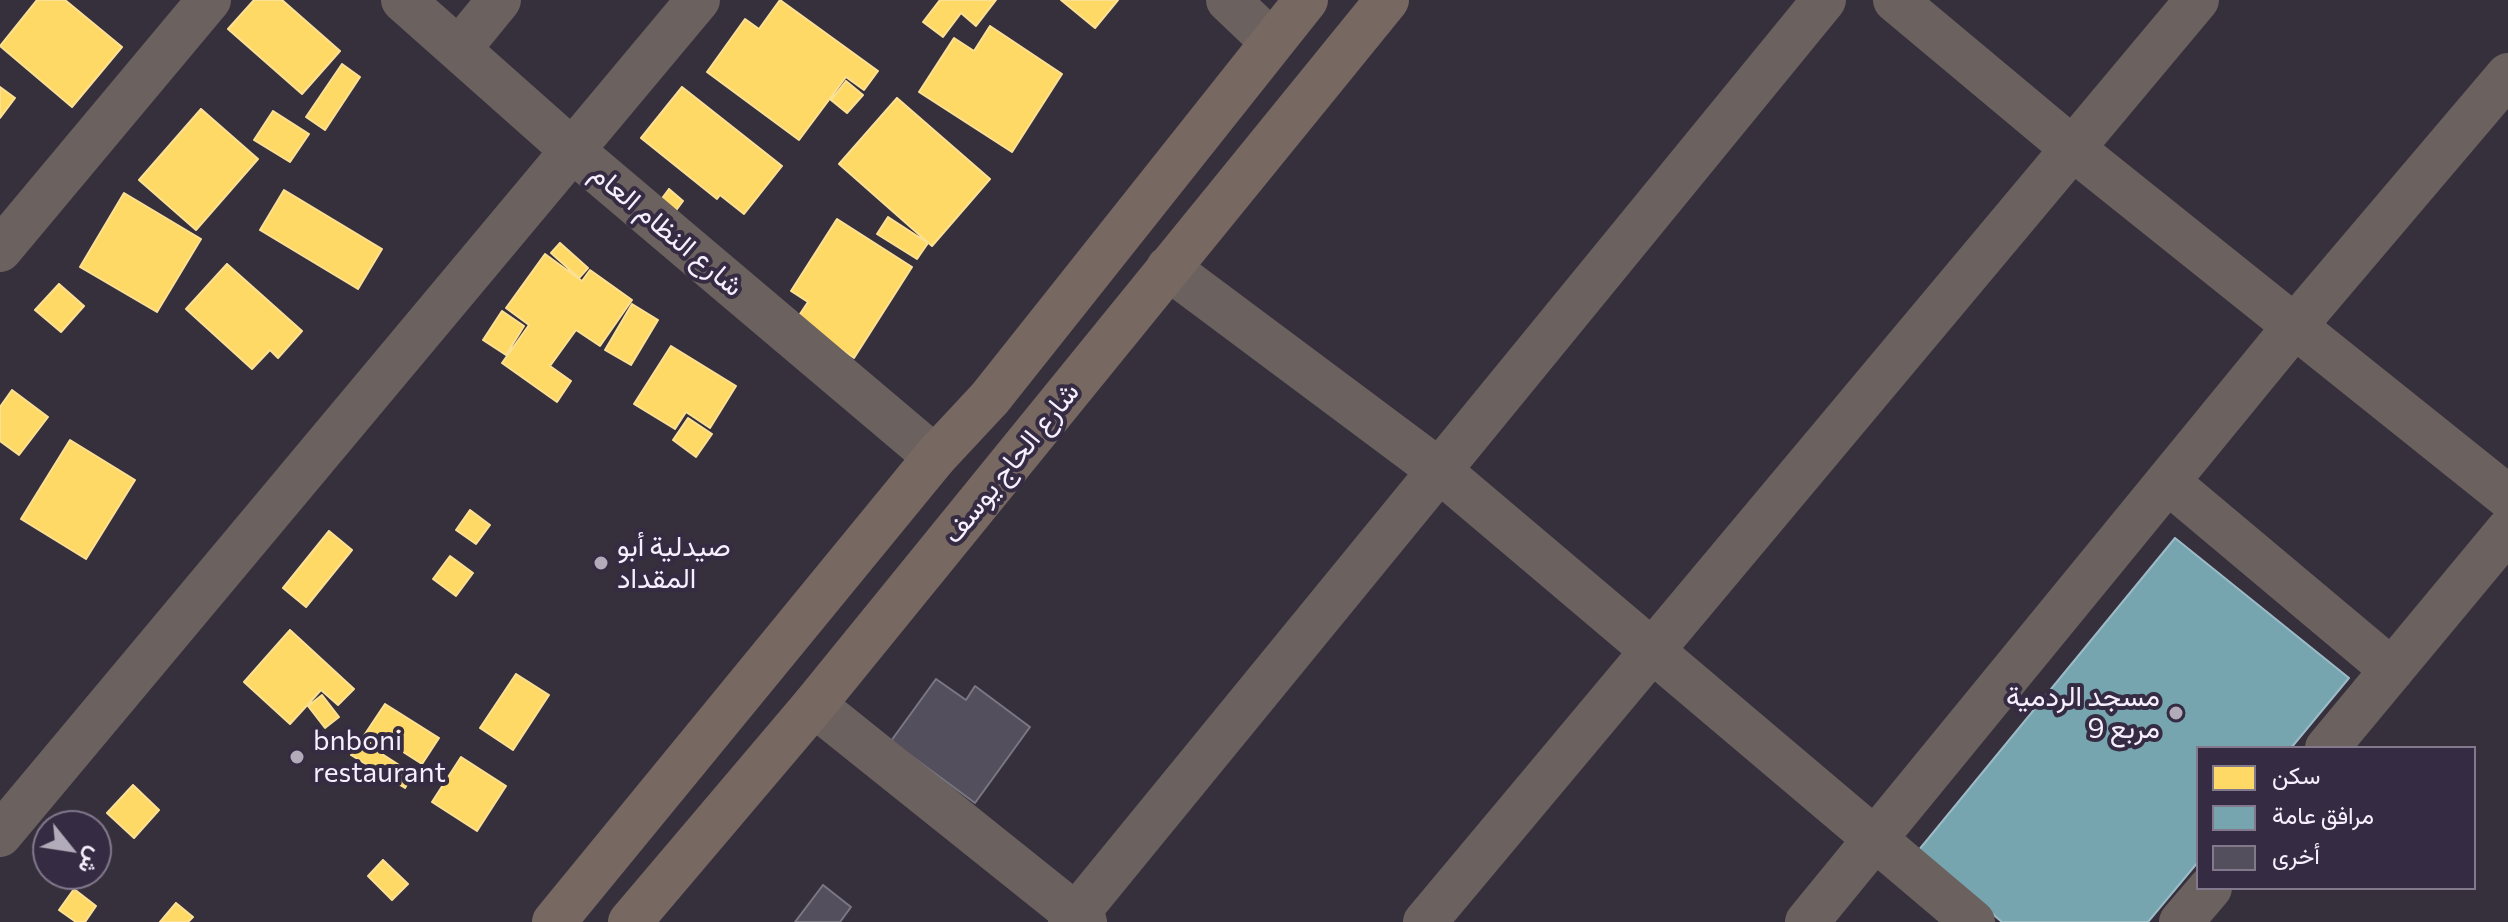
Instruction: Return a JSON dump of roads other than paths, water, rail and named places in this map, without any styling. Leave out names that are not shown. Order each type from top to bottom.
[{"type":"main road","name":"شارع الحاج يوسف","points":[[554,922],[935,457],[990,398],[1306,0]]},
{"type":"main road","name":"شارع الحاج يوسف","points":[[630,922],[814,705],[1387,0]]},
{"type":"street","points":[[0,250],[209,0]]},
{"type":"street","name":"شارع النظام العام","points":[[403,0],[572,150],[935,457]]},
{"type":"street","points":[[459,49],[499,0]]},
{"type":"street","points":[[0,835],[698,0]]},
{"type":"street","points":[[1228,0],[1271,41]]},
{"type":"street","points":[[814,705],[1077,920],[1824,0]]},
{"type":"street","points":[[1895,0],[2072,148],[2508,497]]},
{"type":"street","points":[[1425,922],[2197,0]]},
{"type":"street","points":[[1807,922],[2294,327],[2508,75]]},
{"type":"street","points":[[1168,268],[1440,471],[1973,922]]},
{"type":"street","points":[[2168,482],[2392,670]]},
{"type":"street","points":[[2329,746],[2508,530]]},
{"type":"street","points":[[2181,922],[2208,890]]},
{"type":"place","name":"صيدلية أبو المقداد","points":[[601,563]]},
{"type":"place","name":"مسجد الردمية مربع 9","points":[[2176,713]]},
{"type":"place","name":"bnboni restaurant","points":[[297,757]]}]
